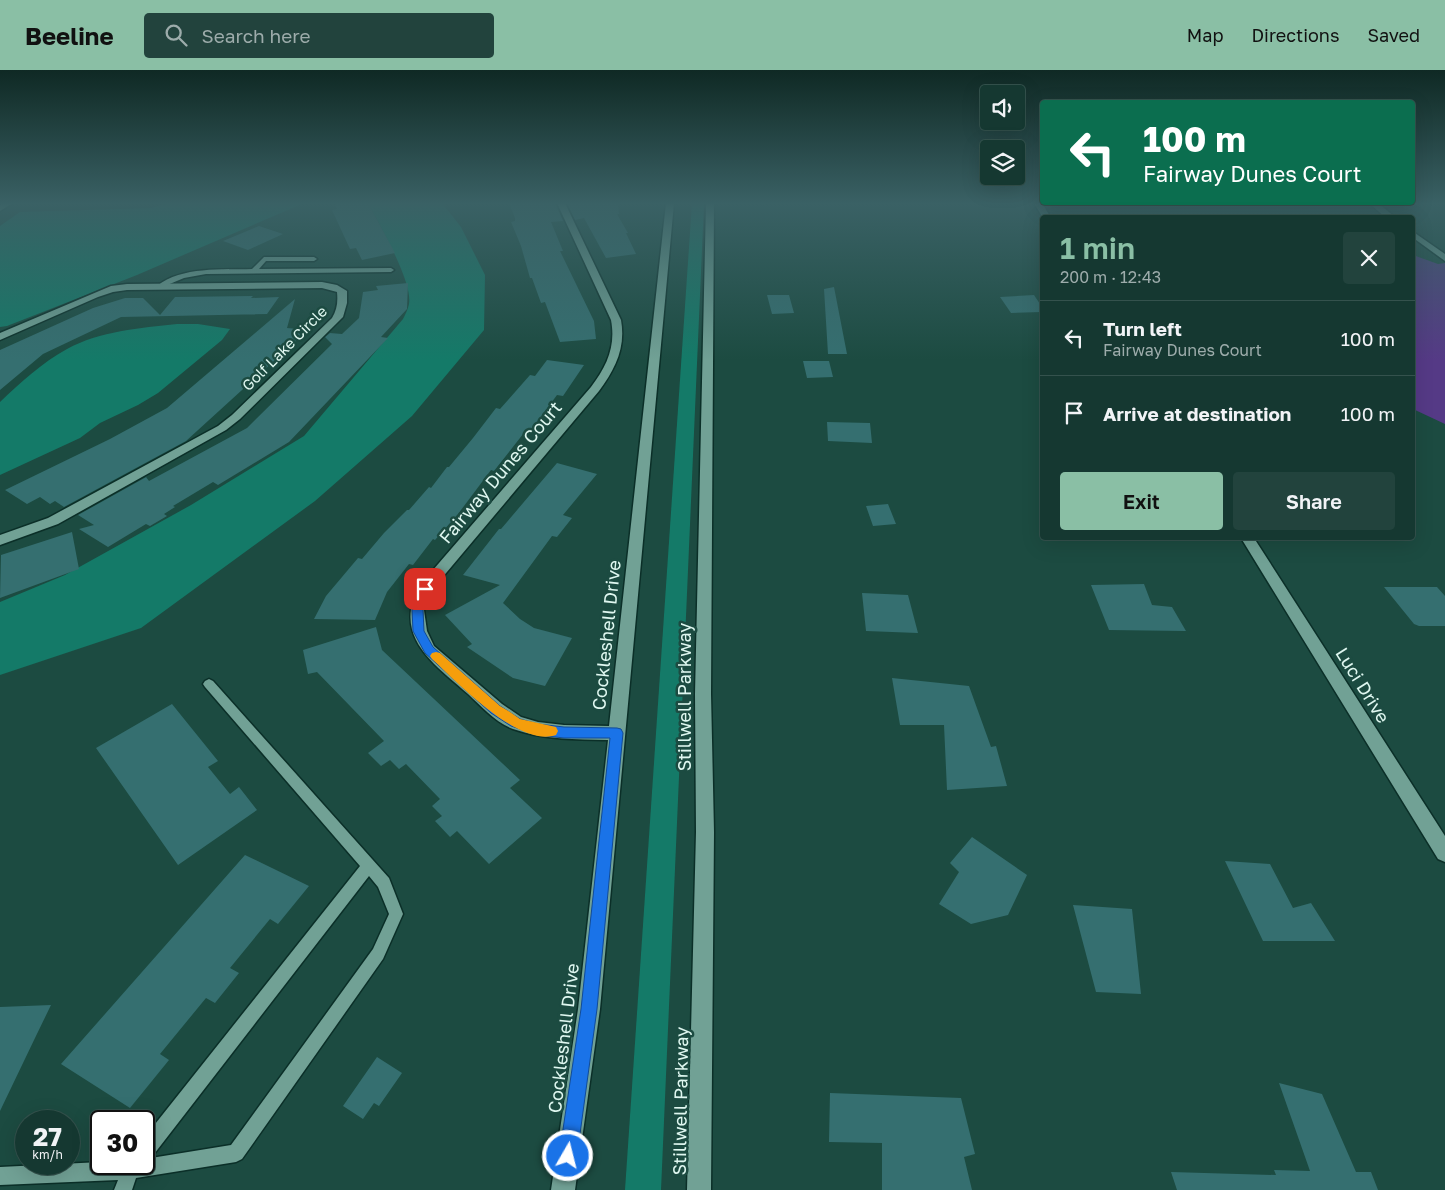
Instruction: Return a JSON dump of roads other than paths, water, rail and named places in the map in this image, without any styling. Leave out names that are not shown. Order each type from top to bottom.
[{"type":"street","name":"Fairway Dunes Court","points":[[586,255],[616,320],[618,335],[615,354],[607,372],[595,389],[425,589],[417,610],[418,631],[429,650],[496,710],[516,723],[538,730],[556,732],[617,733]]},
{"type":"street","name":"Cockleshell Drive","points":[[563,1190],[589,1009],[665,255]]},
{"type":"street","name":"Stillwell Parkway","points":[[699,1190],[705,832],[703,694],[709,255]]},
{"type":"street","name":"Golf Lake Circle","points":[[0,337],[110,289],[160,286],[322,285],[334,287],[342,291],[343,298],[341,312],[336,320],[236,417],[222,428],[53,521],[0,540]]},
{"type":"street","name":"Luci Drive","points":[[1248,540],[1445,854]]},
{"type":"lane","points":[[254,272],[264,259],[314,259]]},
{"type":"lane","points":[[160,286],[192,274],[391,270]]},
{"type":"lane","points":[[155,1164],[236,1152],[378,954],[396,914],[384,883],[209,684]]},
{"type":"lane","points":[[155,1138],[369,865]]},
{"type":"lane","points":[[0,1176],[90,1170]]},
{"type":"lane","points":[[123,1190],[129,1175]]},
{"type":"waterway","points":[[643,1190],[695,255]]}]
